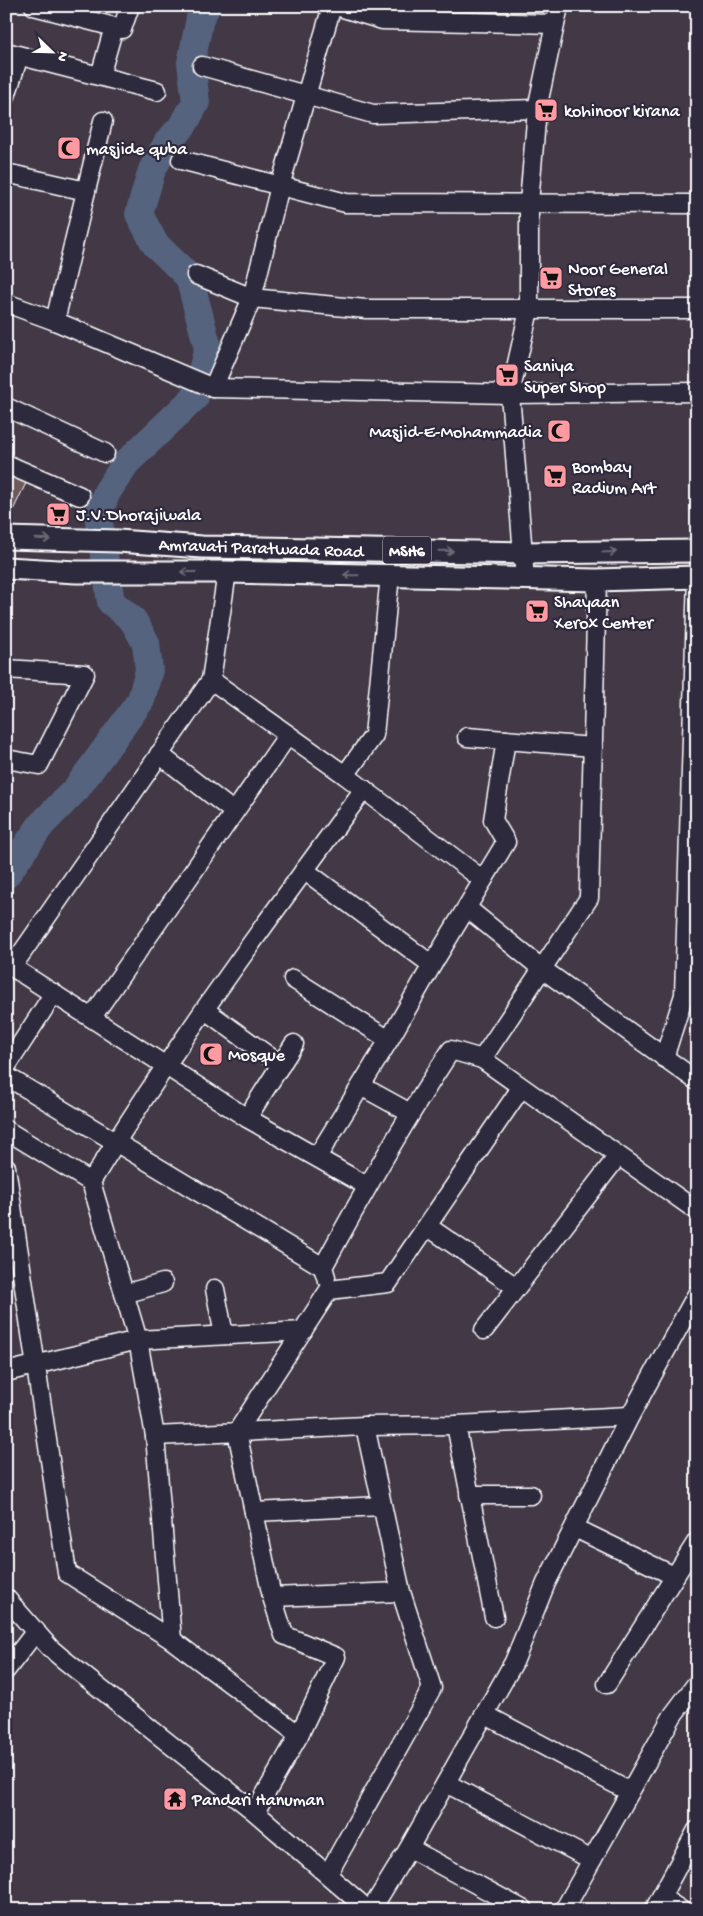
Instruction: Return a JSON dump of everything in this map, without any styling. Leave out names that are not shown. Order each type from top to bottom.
[{"type":"main road","name":"Amravati Paratwada Road","points":[[6,538],[118,541],[202,546],[523,553],[697,551]]},
{"type":"main road","name":"Amravati Paratwada Road","points":[[6,568],[120,573],[227,572],[598,580],[697,577]]},
{"type":"street","points":[[34,6],[122,29],[130,6]]},
{"type":"street","points":[[208,387],[252,298],[280,186],[332,6]]},
{"type":"street","points":[[336,6],[382,20],[437,14],[555,24]]},
{"type":"street","points":[[525,579],[510,394],[528,310],[529,203],[536,109],[559,6]]},
{"type":"street","points":[[100,76],[114,27]]},
{"type":"street","points":[[6,96],[13,54],[157,90]]},
{"type":"street","points":[[202,66],[373,114],[536,109]]},
{"type":"street","points":[[55,321],[103,121]]},
{"type":"street","points":[[181,160],[346,203],[697,204]]},
{"type":"street","points":[[6,174],[86,191]]},
{"type":"street","points":[[196,275],[252,298],[366,309],[697,309]]},
{"type":"street","points":[[6,303],[55,321],[208,387],[510,394],[697,392]]},
{"type":"street","points":[[6,407],[105,454]]},
{"type":"street","points":[[6,464],[80,496]]},
{"type":"street","points":[[227,572],[211,680],[12,967],[54,992],[247,1118],[367,1186]]},
{"type":"street","points":[[345,775],[374,735],[390,575]]},
{"type":"street","points":[[664,1058],[684,995],[697,577]]},
{"type":"street","points":[[482,1059],[589,898],[598,580]]},
{"type":"street","points":[[6,669],[85,674],[39,765],[8,762]]},
{"type":"street","points":[[211,680],[345,775],[483,880]]},
{"type":"street","points":[[92,1017],[288,734]]},
{"type":"street","points":[[467,737],[593,747]]},
{"type":"street","points":[[317,1158],[506,842],[493,820],[506,740]]},
{"type":"street","points":[[160,754],[234,812]]},
{"type":"street","points":[[91,1182],[115,1142],[205,1010],[364,789]]},
{"type":"street","points":[[304,870],[432,964]]},
{"type":"street","points":[[467,908],[541,968],[697,1081]]},
{"type":"street","points":[[293,979],[389,1040]]},
{"type":"street","points":[[6,1066],[54,992]]},
{"type":"street","points":[[205,1010],[281,1065]]},
{"type":"street","points":[[247,1118],[294,1044]]},
{"type":"street","points":[[323,1267],[367,1186],[410,1113],[451,1050],[482,1059],[697,1211]]},
{"type":"street","points":[[6,1076],[323,1267],[330,1290]]},
{"type":"street","points":[[361,1086],[410,1113]]},
{"type":"street","points":[[330,1290],[388,1284],[521,1088]]},
{"type":"street","points":[[6,1130],[91,1182],[138,1340],[155,1436],[172,1640]]},
{"type":"street","points":[[484,1330],[618,1156]]},
{"type":"street","points":[[6,1167],[67,1572],[172,1640],[299,1735]]},
{"type":"street","points":[[427,1226],[516,1287]]},
{"type":"street","points":[[124,1294],[163,1283]]},
{"type":"street","points":[[215,1290],[224,1335]]},
{"type":"street","points":[[255,1812],[299,1735],[336,1657],[284,1635],[272,1597],[237,1432],[330,1290]]},
{"type":"street","points":[[6,1598],[63,1659],[255,1812],[370,1910],[409,1848],[514,1662],[546,1583],[576,1528],[630,1416],[697,1294]]},
{"type":"street","points":[[6,1372],[138,1340],[303,1331]]},
{"type":"street","points":[[155,1436],[364,1426],[456,1426],[630,1416]]},
{"type":"street","points":[[328,1874],[432,1688],[401,1592],[364,1426]]},
{"type":"street","points":[[456,1426],[494,1617]]},
{"type":"street","points":[[469,1495],[531,1495]]},
{"type":"street","points":[[254,1512],[382,1506]]},
{"type":"street","points":[[576,1528],[674,1576]]},
{"type":"street","points":[[607,1684],[697,1541]]},
{"type":"street","points":[[272,1597],[401,1592]]},
{"type":"street","points":[[6,1670],[36,1631]]},
{"type":"street","points":[[564,1910],[673,1715],[697,1683]]},
{"type":"street","points":[[484,1714],[630,1792]]},
{"type":"street","points":[[446,1783],[592,1860]]},
{"type":"street","points":[[681,1910],[658,1903],[697,1830]]},
{"type":"street","points":[[409,1848],[524,1910]]},
{"type":"building","points":[[6,474],[26,483],[6,525]]},
{"type":"waterway","points":[[6,875],[41,825],[77,788],[141,700],[149,670],[146,643],[133,620],[111,602],[98,514],[107,492],[126,463],[195,397],[208,348],[189,277],[155,244],[139,214],[152,170],[167,143],[184,124],[196,102],[191,63],[200,18],[207,6]]},
{"type":"place","name":"kohinoor kirana","points":[[546,110]]},
{"type":"place","name":"masjide quba","points":[[69,148]]},
{"type":"place","name":"Noor General Stores","points":[[551,278]]},
{"type":"place","name":"Saniya Super Shop","points":[[507,375]]},
{"type":"place","name":"Masjid-E-Mohammadia","points":[[559,431]]},
{"type":"place","name":"Bombay Radium Art","points":[[555,476]]},
{"type":"place","name":"J.V.Dhorajiwala","points":[[58,514]]},
{"type":"place","name":"Shayaan Xerox Center","points":[[537,611]]},
{"type":"place","name":"Mosque","points":[[211,1054]]},
{"type":"place","name":"Pandari Hanuman","points":[[175,1799]]}]
